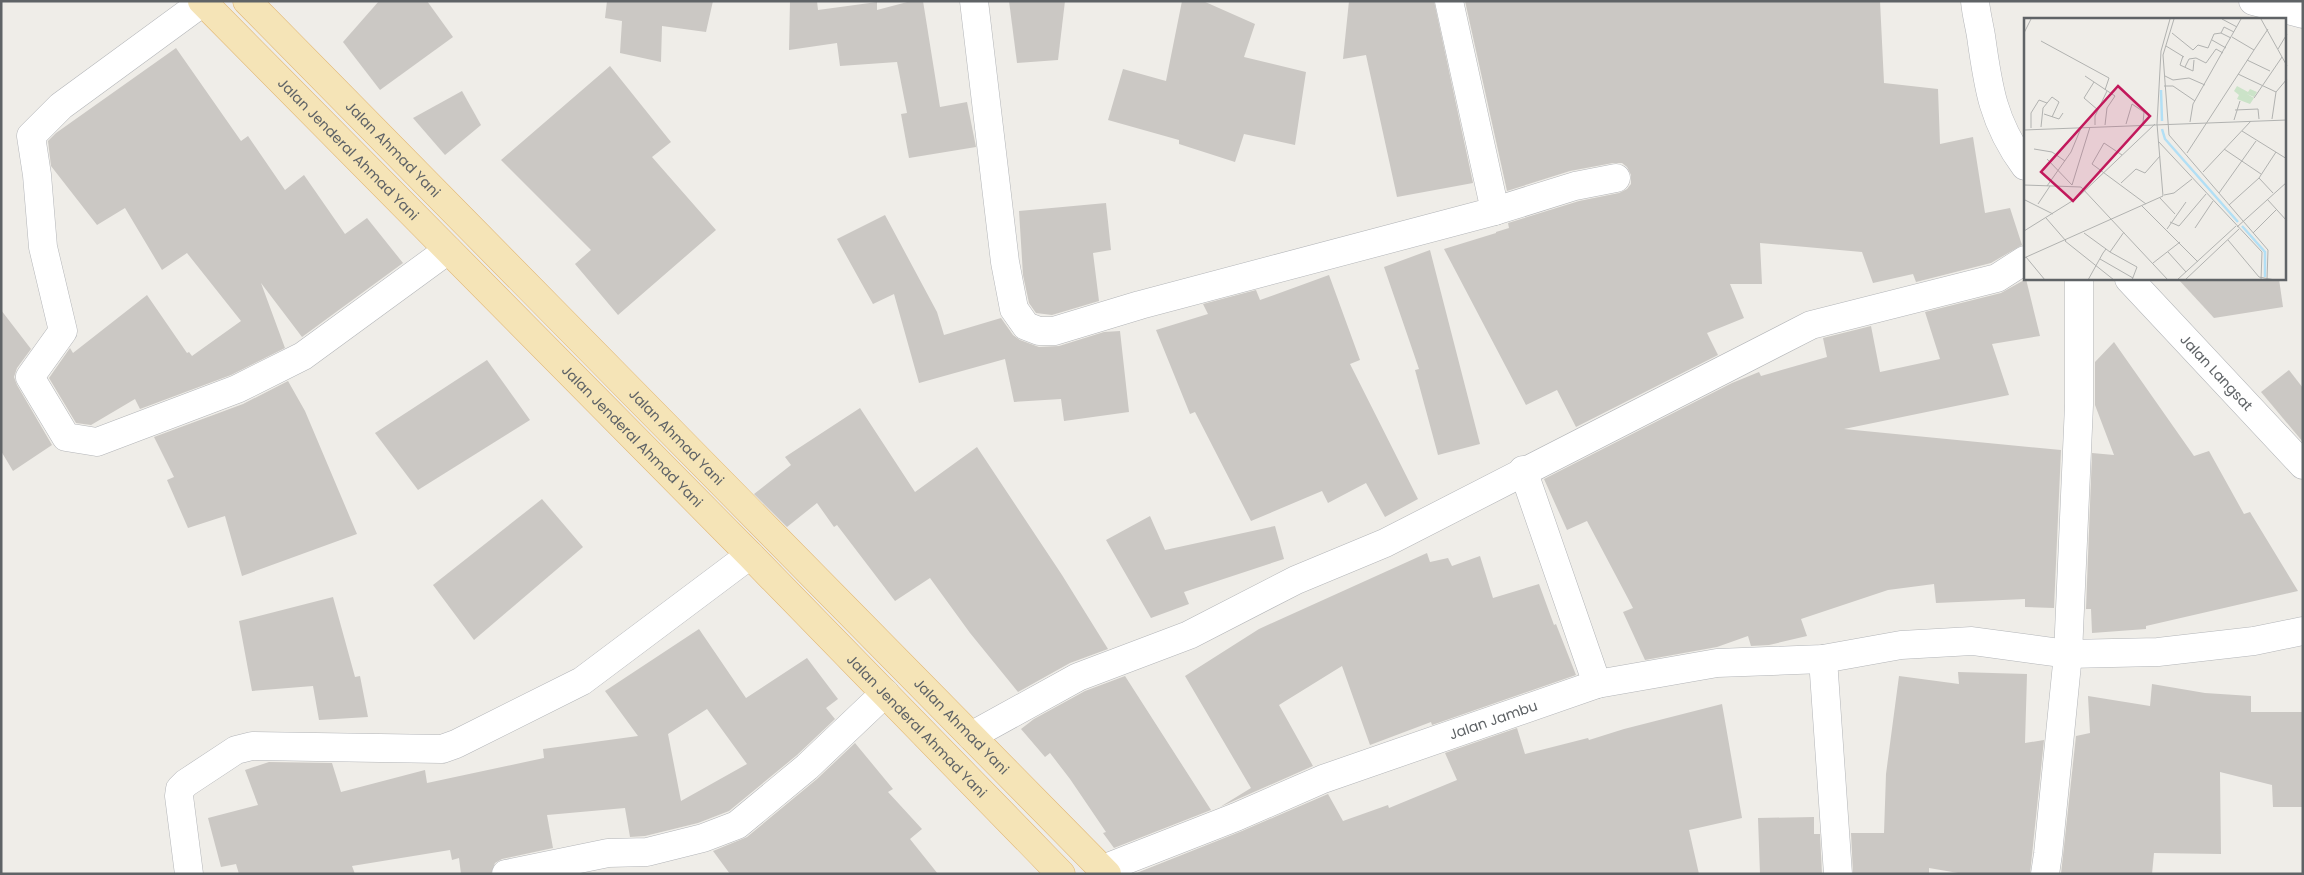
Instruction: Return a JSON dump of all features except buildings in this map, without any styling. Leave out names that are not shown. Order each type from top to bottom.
[{"type":"main road","name":"Jalan Ahmad Yani","points":[[247,1],[1105,871]]},
{"type":"main road","name":"Jalan Jenderal Ahmad Yani","points":[[203,2],[750,555],[1061,874]]},
{"type":"street","points":[[974,1],[1005,262],[1014,309],[1026,326],[1039,332],[1054,331],[1140,305],[1495,211],[1575,186],[1616,178]]},
{"type":"street","points":[[1449,1],[1495,211]]},
{"type":"street","points":[[1975,1],[1984,68],[1994,109],[2016,154],[2024,165]]},
{"type":"street","points":[[2253,1],[2303,14]]},
{"type":"street","points":[[203,2],[61,106],[31,136],[37,175],[42,247],[63,331],[30,377],[66,437],[97,442],[236,389],[303,356],[448,250]]},
{"type":"street","points":[[971,736],[1078,677],[1189,636],[1296,580],[1385,543],[1524,470],[1812,325],[1997,278],[2024,261]]},
{"type":"street","points":[[2045,874],[2068,654],[2078,406],[2079,280]]},
{"type":"street","name":"Jalan Langsat","points":[[2129,280],[2303,465]]},
{"type":"street","points":[[1524,470],[1598,684]]},
{"type":"street","points":[[189,874],[178,796],[180,789],[236,750],[252,746],[442,748],[456,744],[582,681],[750,555]]},
{"type":"street","name":"Jalan Jambu","points":[[1105,871],[1236,818],[1323,779],[1598,684],[1717,663],[1823,659],[1901,645],[1972,641],[2068,654],[2158,652],[2254,640],[2303,631]]},
{"type":"street","points":[[1823,659],[1838,874]]},
{"type":"street","points":[[506,874],[609,863],[703,838],[737,825],[807,767],[885,694]]}]
